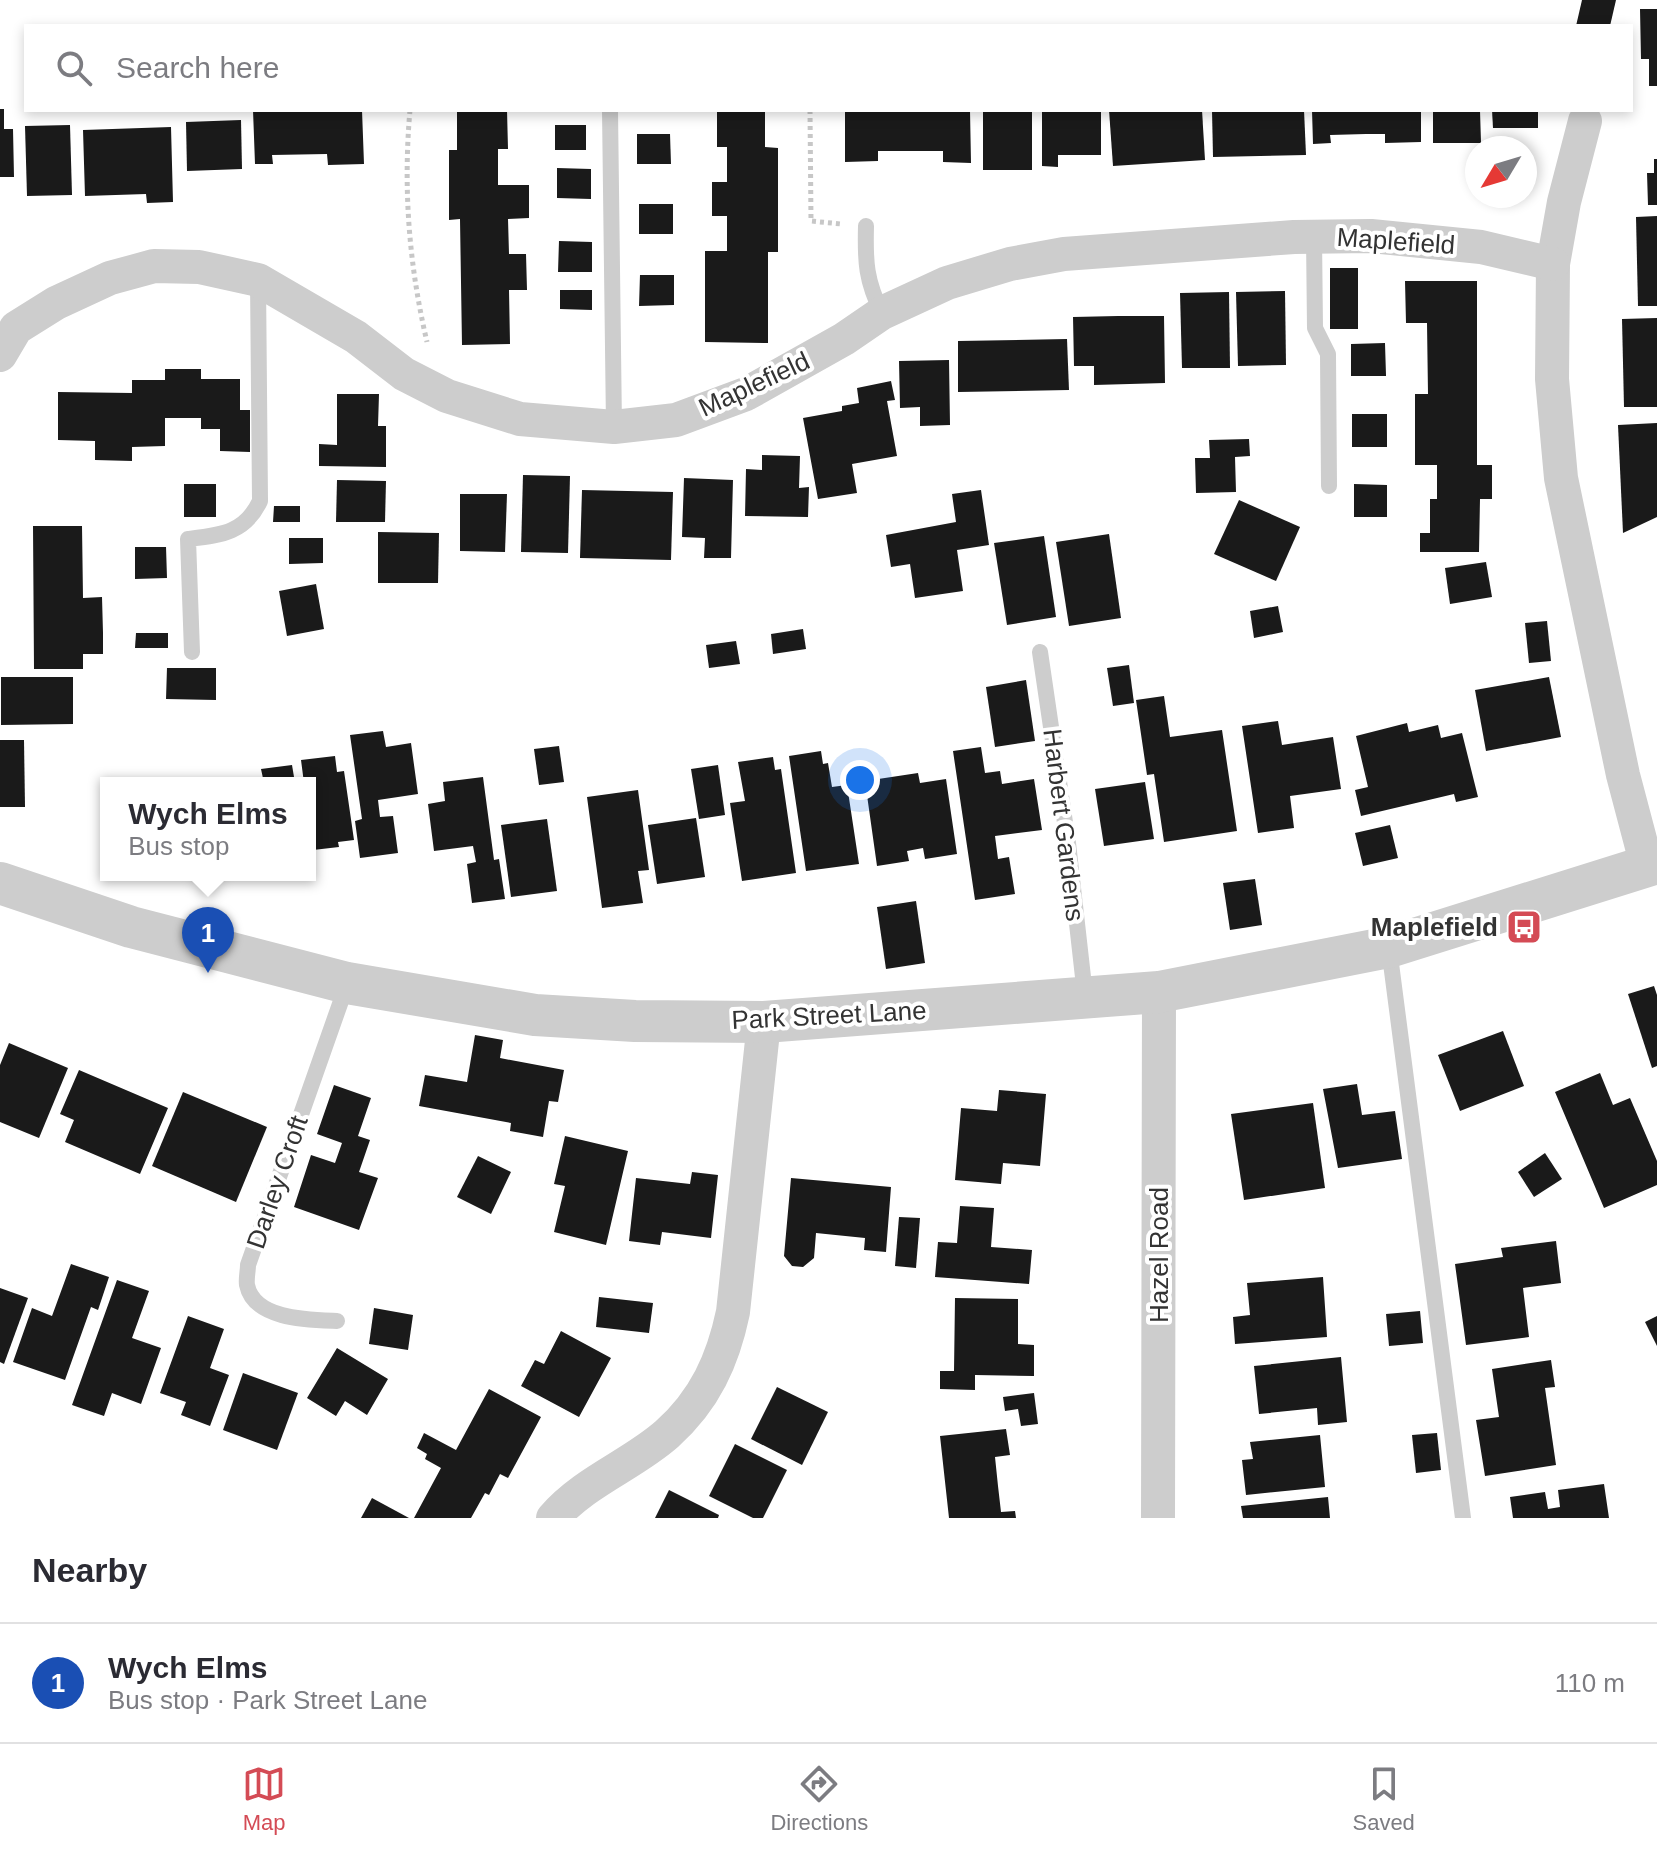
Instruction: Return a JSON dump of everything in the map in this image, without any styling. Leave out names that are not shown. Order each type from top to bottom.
[{"type":"street","points":[[1585,121],[1564,202],[1553,264],[1552,379],[1561,478],[1623,775],[1652,864]]},
{"type":"street","name":"Maplefield","points":[[5,330],[110,278],[154,266],[199,267],[258,280],[356,337],[404,374],[447,396],[520,419],[614,427],[676,420],[746,394],[844,339],[882,313],[947,283],[1024,261],[1064,254],[1314,236],[1371,236],[1481,247],[1553,264]]},
{"type":"street","name":"Park Street Lane","points":[[0,883],[131,927],[347,983],[535,1015],[635,1021],[764,1022],[1159,992],[1389,947],[1652,864]]},
{"type":"street","name":"Hazel Road","points":[[1158,1518],[1159,992]]},
{"type":"street","points":[[553,1518],[562,1507],[603,1476],[666,1435],[692,1407],[711,1378],[725,1348],[733,1312],[764,1022]]},
{"type":"lane","points":[[610,112],[614,427]]},
{"type":"lane","points":[[866,226],[865,265],[870,288],[882,313]]},
{"type":"lane","points":[[1314,236],[1315,328],[1328,354],[1329,486]]},
{"type":"lane","points":[[192,652],[188,539],[226,534],[253,517],[260,501],[258,280]]},
{"type":"lane","name":"Harbert Gardens","points":[[1040,652],[1068,843],[1085,998]]},
{"type":"lane","points":[[1389,947],[1463,1518]]},
{"type":"lane","name":"Darley Croft","points":[[337,1321],[298,1319],[274,1313],[255,1299],[247,1286],[248,1265],[347,983]]},
{"type":"path","points":[[410,112],[407,222],[415,291],[431,359],[429,387]]},
{"type":"path","points":[[810,112],[811,221],[866,226]]},
{"type":"building","points":[[1582,0],[1616,0],[1610,24],[1576,24]]},
{"type":"building","points":[[1640,9],[1657,9],[1657,86],[1649,86],[1649,59],[1641,59]]},
{"type":"building","points":[[0,109],[4,109],[4,129],[13,129],[14,177],[0,177]]},
{"type":"building","points":[[253,112],[362,112],[364,164],[328,165],[327,154],[272,155],[273,164],[255,164]]},
{"type":"building","points":[[457,112],[507,112],[508,149],[498,149],[498,185],[529,185],[529,218],[508,219],[509,254],[526,254],[527,290],[509,290],[510,344],[462,345],[460,219],[449,220],[449,150],[457,150]]},
{"type":"building","points":[[717,112],[765,112],[765,147],[778,148],[778,252],[768,252],[768,343],[705,342],[705,251],[727,251],[727,216],[712,216],[712,182],[727,182],[727,147],[717,147]]},
{"type":"building","points":[[845,112],[970,112],[971,163],[943,162],[943,151],[878,151],[878,161],[845,162]]},
{"type":"building","points":[[983,112],[1032,112],[1032,170],[983,170]]},
{"type":"building","points":[[1042,112],[1101,112],[1101,155],[1058,155],[1058,167],[1042,166]]},
{"type":"building","points":[[1109,112],[1202,112],[1205,160],[1113,166]]},
{"type":"building","points":[[1212,112],[1304,112],[1306,155],[1213,157]]},
{"type":"building","points":[[1312,112],[1421,112],[1421,142],[1385,143],[1385,134],[1366,134],[1330,135],[1331,143],[1313,144]]},
{"type":"building","points":[[1433,112],[1480,112],[1481,136],[1465,136],[1465,143],[1433,143]]},
{"type":"building","points":[[1492,112],[1538,112],[1538,128],[1493,128]]},
{"type":"building","points":[[241,120],[242,169],[187,171],[186,122]]},
{"type":"building","points":[[70,125],[72,195],[27,196],[25,126]]},
{"type":"building","points":[[555,125],[586,125],[586,150],[555,150]]},
{"type":"building","points":[[171,127],[173,202],[147,203],[146,194],[85,196],[83,130]]},
{"type":"building","points":[[637,134],[670,134],[671,164],[637,164]]},
{"type":"building","points":[[1654,159],[1657,159],[1657,205],[1648,205],[1647,173],[1654,173]]},
{"type":"building","points":[[557,168],[591,169],[591,199],[557,198]]},
{"type":"building","points":[[639,204],[673,204],[673,234],[639,234]]},
{"type":"building","points":[[1657,216],[1657,306],[1638,306],[1636,217]]},
{"type":"building","points":[[559,241],[592,242],[592,272],[558,272]]},
{"type":"building","points":[[1330,268],[1358,268],[1358,329],[1330,329]]},
{"type":"building","points":[[640,275],[674,275],[674,305],[639,306]]},
{"type":"building","points":[[1405,281],[1477,281],[1477,465],[1492,465],[1492,499],[1480,499],[1479,552],[1420,552],[1420,533],[1430,533],[1430,499],[1437,499],[1437,465],[1415,465],[1415,394],[1428,394],[1427,323],[1406,323]]},
{"type":"building","points":[[560,290],[592,290],[592,310],[560,309]]},
{"type":"building","points":[[1285,291],[1286,365],[1238,366],[1236,292]]},
{"type":"building","points":[[1229,292],[1230,368],[1182,368],[1180,293]]},
{"type":"building","points":[[1164,316],[1165,383],[1094,385],[1094,366],[1074,366],[1073,317]]},
{"type":"building","points":[[1657,318],[1657,407],[1624,407],[1622,319]]},
{"type":"building","points":[[1067,339],[1069,390],[958,392],[958,341]]},
{"type":"building","points":[[1385,343],[1386,376],[1351,376],[1351,344]]},
{"type":"building","points":[[949,360],[950,425],[920,426],[920,407],[900,408],[899,361]]},
{"type":"building","points":[[165,369],[201,369],[201,379],[240,379],[240,410],[250,410],[250,452],[220,451],[220,429],[201,429],[201,418],[165,418],[165,446],[132,447],[132,461],[95,460],[95,441],[58,440],[58,392],[132,393],[132,380],[165,380]]},
{"type":"building","points":[[891,381],[895,400],[887,401],[897,456],[852,464],[857,493],[818,499],[803,418],[842,411],[842,406],[859,403],[857,388]]},
{"type":"building","points":[[337,394],[379,394],[378,426],[386,426],[386,467],[319,466],[319,444],[337,445]]},
{"type":"building","points":[[1352,414],[1387,414],[1387,447],[1352,447]]},
{"type":"building","points":[[1657,423],[1657,517],[1623,533],[1618,425]]},
{"type":"building","points":[[1249,439],[1250,456],[1235,457],[1236,492],[1196,493],[1195,458],[1210,458],[1209,440]]},
{"type":"building","points":[[762,455],[800,456],[799,488],[809,487],[808,517],[745,516],[746,469],[762,470]]},
{"type":"building","points":[[523,475],[570,476],[568,553],[521,552]]},
{"type":"building","points":[[684,478],[733,480],[731,558],[704,558],[705,538],[682,537]]},
{"type":"building","points":[[337,480],[386,481],[385,522],[336,522]]},
{"type":"building","points":[[184,484],[216,484],[216,517],[184,517]]},
{"type":"building","points":[[1354,484],[1387,485],[1387,517],[1354,517]]},
{"type":"building","points":[[582,490],[673,492],[671,560],[580,558]]},
{"type":"building","points":[[981,490],[989,545],[957,550],[963,591],[915,598],[910,564],[891,567],[886,535],[956,522],[952,494]]},
{"type":"building","points":[[460,494],[507,494],[505,552],[460,551]]},
{"type":"building","points":[[1239,500],[1300,527],[1276,581],[1214,554]]},
{"type":"building","points":[[274,506],[300,506],[300,522],[273,522]]},
{"type":"building","points":[[33,526],[82,526],[83,598],[102,597],[103,633],[103,654],[83,654],[83,669],[34,669]]},
{"type":"building","points":[[378,532],[439,533],[438,583],[378,583]]},
{"type":"building","points":[[1109,534],[1121,618],[1069,626],[1056,542]]},
{"type":"building","points":[[1044,536],[1056,617],[1007,625],[994,543]]},
{"type":"building","points":[[289,538],[323,538],[323,563],[289,564]]},
{"type":"building","points":[[135,547],[166,547],[167,578],[135,579]]},
{"type":"building","points":[[1486,562],[1492,597],[1450,604],[1445,568]]},
{"type":"building","points":[[316,584],[324,629],[287,636],[279,591]]},
{"type":"building","points":[[1278,606],[1283,632],[1254,638],[1250,611]]},
{"type":"building","points":[[1547,621],[1551,661],[1529,663],[1525,623]]},
{"type":"building","points":[[803,629],[806,649],[773,654],[771,634]]},
{"type":"building","points":[[136,633],[168,633],[168,648],[135,648]]},
{"type":"building","points":[[736,641],[740,664],[709,668],[706,645]]},
{"type":"building","points":[[1129,665],[1134,703],[1113,706],[1107,668]]},
{"type":"building","points":[[167,668],[216,668],[216,700],[166,699]]},
{"type":"building","points":[[1,677],[73,677],[73,724],[1,725]]},
{"type":"building","points":[[1549,677],[1561,737],[1486,751],[1475,690]]},
{"type":"building","points":[[1026,680],[1035,741],[995,747],[986,687]]},
{"type":"building","points":[[1164,696],[1170,737],[1222,730],[1237,831],[1164,842],[1154,774],[1147,775],[1136,700]]},
{"type":"building","points":[[1278,721],[1282,745],[1333,737],[1341,789],[1290,796],[1294,828],[1258,833],[1242,726]]},
{"type":"building","points":[[1407,723],[1409,732],[1438,725],[1441,738],[1462,733],[1478,797],[1456,802],[1454,794],[1361,816],[1355,790],[1368,787],[1356,736]]},
{"type":"building","points":[[383,731],[386,747],[411,743],[418,794],[378,800],[380,817],[393,816],[398,853],[360,858],[355,821],[362,819],[350,735]]},
{"type":"building","points":[[0,740],[24,740],[25,807],[0,807]]},
{"type":"building","points":[[559,746],[564,782],[539,785],[534,749]]},
{"type":"building","points":[[981,747],[985,773],[1000,771],[1002,784],[1034,779],[1042,830],[995,836],[998,859],[1009,857],[1015,894],[975,900],[953,751]]},
{"type":"building","points":[[821,751],[823,764],[828,763],[832,787],[847,785],[859,864],[806,871],[789,756]]},
{"type":"building","points":[[335,756],[337,772],[344,771],[354,840],[338,842],[339,847],[316,850],[316,777],[303,777],[301,760]]},
{"type":"building","points":[[773,757],[775,770],[781,769],[796,873],[742,881],[730,803],[745,801],[738,762]]},
{"type":"building","points":[[292,765],[294,777],[263,777],[261,769]]},
{"type":"building","points":[[718,765],[725,815],[699,819],[691,769]]},
{"type":"building","points":[[918,773],[920,783],[946,779],[957,854],[925,859],[923,848],[907,851],[909,861],[877,866],[865,781]]},
{"type":"building","points":[[483,777],[494,860],[499,859],[505,899],[472,903],[467,864],[476,862],[473,846],[434,851],[428,804],[445,801],[443,782]]},
{"type":"building","points":[[1145,782],[1154,839],[1104,846],[1095,789]]},
{"type":"building","points":[[638,790],[649,870],[638,871],[643,903],[602,908],[587,797]]},
{"type":"building","points":[[696,818],[705,877],[657,884],[648,825]]},
{"type":"building","points":[[547,819],[557,891],[511,897],[501,825]]},
{"type":"building","points":[[1390,825],[1398,858],[1363,866],[1355,833]]},
{"type":"building","points":[[1255,879],[1262,925],[1230,930],[1223,883]]},
{"type":"building","points":[[916,901],[925,963],[886,969],[877,907]]},
{"type":"building","points":[[1654,986],[1657,995],[1657,1066],[1652,1068],[1628,994]]},
{"type":"building","points":[[1503,1031],[1524,1086],[1460,1111],[1438,1055]]},
{"type":"building","points":[[475,1035],[503,1040],[500,1058],[564,1070],[558,1102],[549,1101],[543,1137],[510,1131],[511,1123],[419,1106],[425,1075],[467,1082]]},
{"type":"building","points":[[9,1043],[68,1068],[39,1138],[0,1122],[0,1065]]},
{"type":"building","points":[[79,1070],[168,1108],[140,1174],[65,1142],[74,1120],[60,1114]]},
{"type":"building","points":[[1600,1073],[1613,1105],[1630,1098],[1657,1161],[1657,1185],[1604,1208],[1555,1092]]},
{"type":"building","points":[[1357,1084],[1362,1115],[1395,1111],[1402,1159],[1338,1168],[1323,1089]]},
{"type":"building","points":[[334,1085],[371,1098],[358,1136],[370,1140],[359,1172],[378,1178],[359,1230],[294,1207],[311,1155],[335,1163],[342,1143],[317,1134]]},
{"type":"building","points":[[999,1090],[1046,1094],[1040,1166],[1003,1163],[1001,1184],[955,1180],[961,1108],[997,1111]]},
{"type":"building","points":[[183,1092],[267,1127],[236,1202],[152,1166]]},
{"type":"building","points":[[1313,1103],[1325,1188],[1244,1200],[1231,1114]]},
{"type":"building","points":[[565,1136],[628,1151],[606,1245],[554,1232],[565,1186],[554,1184]]},
{"type":"building","points":[[1545,1153],[1562,1179],[1534,1197],[1518,1172]]},
{"type":"building","points":[[478,1156],[511,1172],[491,1214],[457,1197]]},
{"type":"building","points":[[692,1172],[718,1175],[711,1238],[662,1232],[660,1245],[629,1241],[636,1178],[690,1184]]},
{"type":"building","points":[[791,1178],[891,1187],[886,1252],[864,1250],[865,1238],[816,1233],[814,1258],[803,1267],[792,1266],[784,1256]]},
{"type":"building","points":[[960,1206],[994,1208],[991,1247],[1032,1250],[1029,1284],[935,1277],[938,1242],[957,1243]]},
{"type":"building","points":[[899,1217],[920,1218],[916,1268],[895,1266]]},
{"type":"building","points":[[1556,1241],[1561,1283],[1523,1288],[1529,1337],[1466,1345],[1455,1264],[1503,1257],[1501,1248]]},
{"type":"building","points":[[71,1264],[109,1277],[98,1310],[91,1307],[65,1380],[13,1362],[32,1308],[52,1316]]},
{"type":"building","points":[[1323,1277],[1327,1337],[1235,1344],[1233,1317],[1250,1315],[1247,1283]]},
{"type":"building","points":[[117,1280],[149,1291],[132,1338],[161,1348],[141,1404],[112,1393],[104,1416],[72,1405]]},
{"type":"building","points":[[0,1288],[28,1298],[4,1364],[0,1362]]},
{"type":"building","points":[[599,1297],[653,1303],[649,1333],[596,1327]]},
{"type":"building","points":[[955,1298],[1018,1299],[1018,1344],[1034,1345],[1034,1376],[975,1375],[975,1390],[940,1389],[940,1371],[954,1371]]},
{"type":"building","points":[[374,1308],[413,1315],[408,1350],[369,1344]]},
{"type":"building","points":[[1420,1311],[1423,1343],[1389,1346],[1386,1314]]},
{"type":"building","points":[[188,1316],[224,1329],[210,1368],[229,1375],[210,1426],[181,1415],[186,1402],[160,1393]]},
{"type":"building","points":[[1657,1316],[1657,1346],[1645,1322]]},
{"type":"building","points":[[561,1331],[611,1358],[579,1417],[521,1386],[535,1360],[544,1364]]},
{"type":"building","points":[[337,1348],[388,1379],[367,1415],[345,1401],[336,1416],[307,1398]]},
{"type":"building","points":[[1341,1357],[1347,1422],[1318,1425],[1317,1408],[1259,1414],[1254,1366]]},
{"type":"building","points":[[1551,1360],[1555,1387],[1545,1388],[1556,1465],[1485,1476],[1476,1420],[1499,1417],[1492,1369]]},
{"type":"building","points":[[243,1373],[298,1393],[277,1450],[223,1430]]},
{"type":"building","points":[[777,1387],[828,1412],[802,1465],[751,1439]]},
{"type":"building","points":[[489,1389],[541,1417],[508,1478],[500,1474],[471,1518],[414,1518],[441,1468],[425,1459],[427,1454],[417,1448],[424,1433],[456,1450]]},
{"type":"building","points":[[1034,1393],[1038,1424],[1021,1426],[1018,1409],[1005,1411],[1003,1397]]},
{"type":"building","points":[[1006,1429],[1010,1455],[995,1457],[998,1486],[1001,1512],[1015,1511],[1016,1518],[949,1518],[940,1436]]},
{"type":"building","points":[[1437,1433],[1441,1470],[1416,1473],[1412,1435]]},
{"type":"building","points":[[1320,1435],[1325,1487],[1246,1495],[1242,1460],[1253,1459],[1250,1442]]},
{"type":"building","points":[[735,1444],[787,1470],[763,1518],[753,1518],[709,1496]]},
{"type":"building","points":[[1604,1484],[1609,1518],[1513,1518],[1510,1497],[1545,1492],[1548,1509],[1560,1507],[1558,1490]]},
{"type":"building","points":[[669,1490],[719,1515],[718,1518],[655,1518]]},
{"type":"building","points":[[1328,1497],[1330,1518],[1243,1518],[1241,1506]]},
{"type":"building","points":[[372,1498],[409,1518],[361,1518]]},
{"type":"place","name":"Maplefield","points":[[1524,927]]},
{"type":"place","name":"Wych Elms","points":[[208,973]]}]
